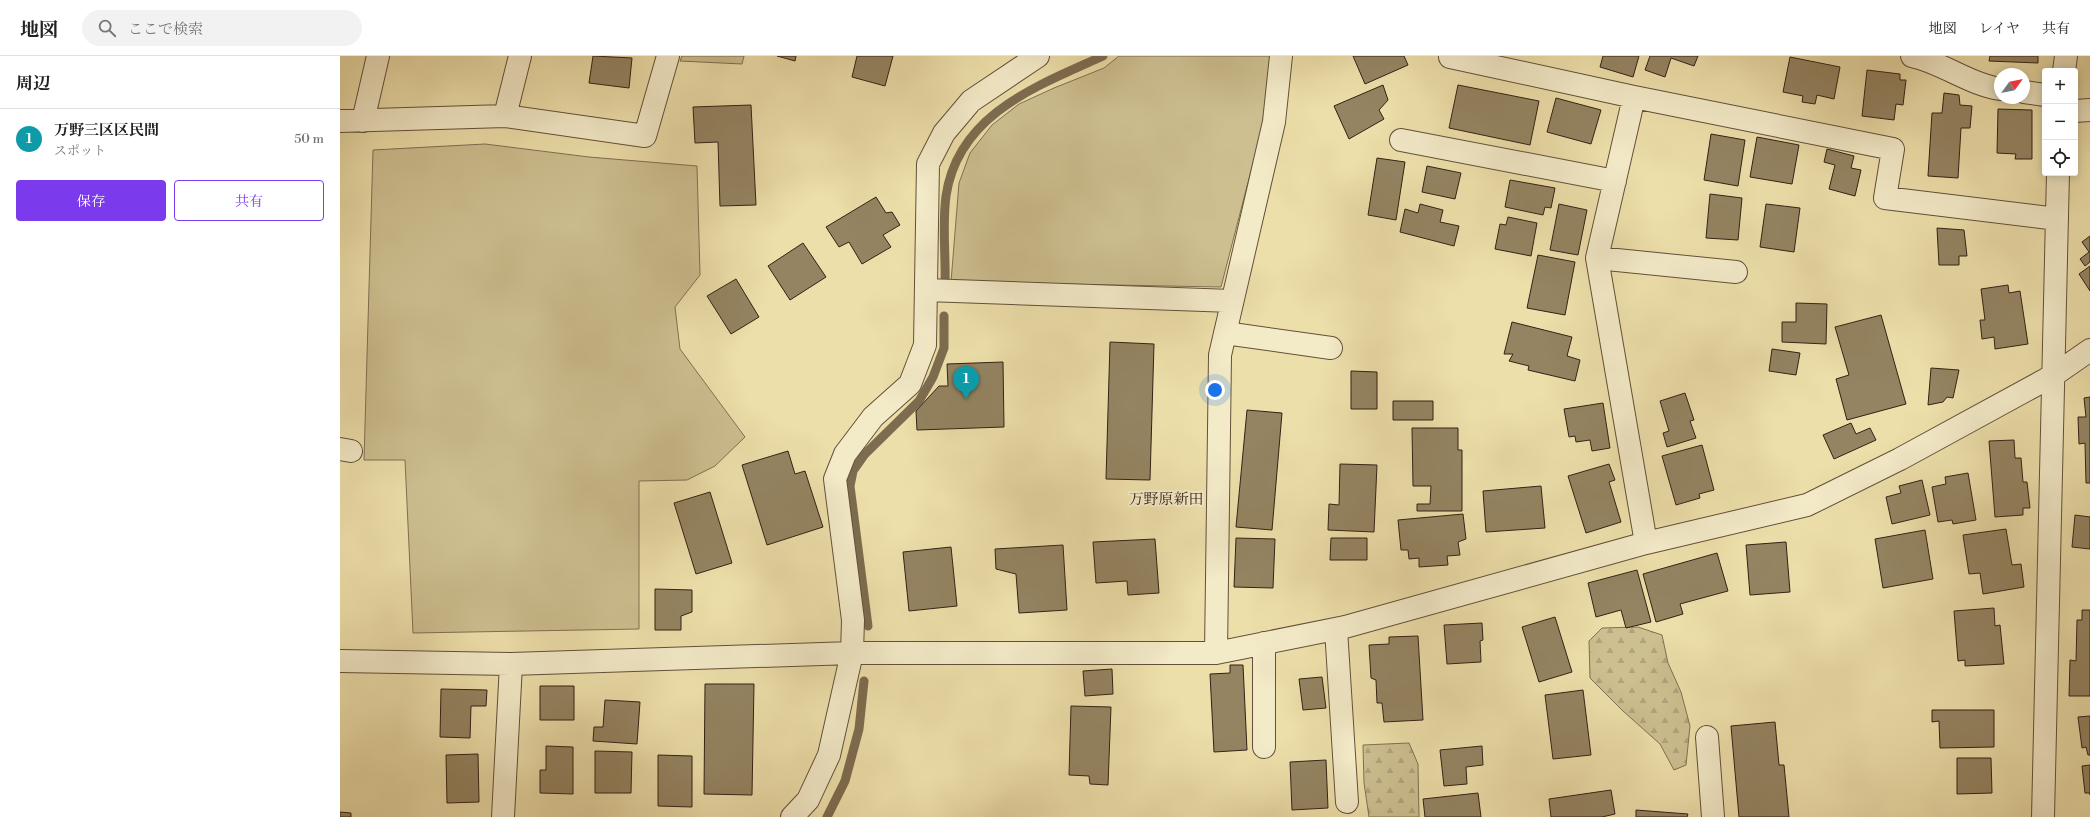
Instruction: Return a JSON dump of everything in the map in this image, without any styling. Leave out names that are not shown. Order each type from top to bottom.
[{"type":"street","points":[[363,121],[378,56]]},
{"type":"street","points":[[505,116],[520,56]]},
{"type":"street","points":[[340,121],[505,116],[644,136],[668,56]]},
{"type":"street","points":[[792,817],[808,800],[830,755],[852,653],[853,620],[835,479],[845,454],[873,417],[910,384],[925,345],[928,164],[944,133],[971,101],[1038,56]]},
{"type":"street","points":[[1216,653],[1220,355],[1274,122],[1281,56]]},
{"type":"street","points":[[1912,56],[1927,59],[1987,87],[1994,88]]},
{"type":"street","points":[[2064,68],[2066,56]]},
{"type":"street","points":[[1450,57],[1634,97],[1893,149],[1885,198],[2057,220]]},
{"type":"street","points":[[2030,93],[2042,95]]},
{"type":"street","points":[[1634,97],[1597,258],[1646,543]]},
{"type":"street","points":[[2078,111],[2090,110]]},
{"type":"street","points":[[1401,140],[1615,182]]},
{"type":"street","points":[[2043,817],[2058,176]]},
{"type":"street","points":[[1597,258],[1736,272]]},
{"type":"street","points":[[926,290],[1232,301]]},
{"type":"street","points":[[1225,333],[1331,348]]},
{"type":"street","points":[[340,661],[511,664],[852,653],[1216,653],[1336,628],[1494,586],[1646,543],[1807,505],[1900,459],[2054,376],[2090,350]]},
{"type":"street","points":[[1336,628],[1348,802]]},
{"type":"street","points":[[1264,643],[1264,747]]},
{"type":"street","points":[[503,817],[511,664]]},
{"type":"street","points":[[1706,737],[1713,817]]},
{"type":"green space","points":[[682,56],[744,56],[742,64],[680,61]]},
{"type":"green space","points":[[1119,56],[1273,56],[1261,132],[1221,287],[951,282],[959,183],[970,153],[992,125],[1019,104],[1104,68]]},
{"type":"green space","points":[[485,144],[589,157],[697,166],[700,275],[675,307],[680,349],[745,437],[715,466],[687,480],[639,481],[639,629],[413,633],[405,460],[364,460],[373,150]]},
{"type":"green space","points":[[1638,627],[1662,635],[1668,663],[1681,692],[1690,726],[1686,765],[1674,770],[1660,744],[1623,711],[1590,678],[1589,641],[1602,628]]},
{"type":"green space","points":[[1409,743],[1418,764],[1419,817],[1369,817],[1364,783],[1363,745]]},
{"type":"building","points":[[593,56],[632,58],[629,88],[589,83]]},
{"type":"building","points":[[777,56],[796,56],[795,61]]},
{"type":"building","points":[[857,56],[893,56],[885,86],[852,77]]},
{"type":"building","points":[[1353,56],[1404,56],[1408,65],[1365,84]]},
{"type":"building","points":[[1603,56],[1639,56],[1633,77],[1600,67]]},
{"type":"building","points":[[1650,56],[1698,56],[1694,66],[1671,58],[1665,77],[1645,70]]},
{"type":"building","points":[[1990,56],[2038,56],[2038,63],[1989,61]]},
{"type":"building","points":[[1790,57],[1840,67],[1834,99],[1817,95],[1815,104],[1802,102],[1803,96],[1783,92]]},
{"type":"building","points":[[1867,70],[1900,74],[1900,80],[1906,80],[1903,105],[1896,104],[1894,120],[1862,116]]},
{"type":"building","points":[[1383,85],[1388,100],[1379,110],[1384,119],[1349,139],[1334,106]]},
{"type":"building","points":[[1458,85],[1539,101],[1530,145],[1449,128]]},
{"type":"building","points":[[1944,93],[1959,95],[1960,105],[1972,106],[1970,128],[1961,128],[1958,178],[1928,176],[1932,113],[1942,113]]},
{"type":"building","points":[[1556,98],[1601,110],[1591,144],[1547,132]]},
{"type":"building","points":[[751,105],[756,205],[720,206],[718,142],[695,143],[693,107]]},
{"type":"building","points":[[1998,109],[2032,110],[2032,159],[2015,159],[2016,154],[1997,153]]},
{"type":"building","points":[[1711,134],[1745,140],[1738,186],[1704,180]]},
{"type":"building","points":[[1757,137],[1799,145],[1792,184],[1750,177]]},
{"type":"building","points":[[1827,149],[1854,156],[1851,168],[1861,170],[1855,196],[1829,189],[1835,165],[1824,162]]},
{"type":"building","points":[[1377,158],[1405,162],[1396,220],[1368,215]]},
{"type":"building","points":[[1427,166],[1461,173],[1455,199],[1422,192]]},
{"type":"building","points":[[1510,180],[1555,188],[1551,208],[1545,207],[1543,215],[1505,207]]},
{"type":"building","points":[[1710,194],[1742,198],[1738,240],[1706,238]]},
{"type":"building","points":[[876,197],[886,213],[892,212],[900,225],[883,235],[891,247],[862,264],[849,242],[839,247],[826,227]]},
{"type":"building","points":[[1420,204],[1443,210],[1440,222],[1459,226],[1454,246],[1400,232],[1405,209],[1418,213]]},
{"type":"building","points":[[1559,204],[1587,210],[1578,255],[1550,250]]},
{"type":"building","points":[[1766,204],[1800,208],[1794,252],[1760,247]]},
{"type":"building","points":[[1508,217],[1537,223],[1531,256],[1495,249],[1500,224],[1506,225]]},
{"type":"building","points":[[1937,228],[1964,230],[1967,256],[1959,256],[1959,265],[1939,265]]},
{"type":"building","points":[[2090,236],[2090,262],[2085,266],[2080,259],[2089,252],[2082,242]]},
{"type":"building","points":[[803,243],[826,277],[790,300],[768,266]]},
{"type":"building","points":[[1538,255],[1575,262],[1565,315],[1527,308]]},
{"type":"building","points":[[2090,266],[2090,291],[2079,274]]},
{"type":"building","points":[[736,279],[759,317],[731,334],[707,296]]},
{"type":"building","points":[[2008,285],[2009,293],[2020,291],[2028,344],[1995,349],[1994,337],[1982,339],[1980,320],[1985,320],[1981,289]]},
{"type":"building","points":[[1796,303],[1827,304],[1826,344],[1782,342],[1782,322],[1796,322]]},
{"type":"building","points":[[1881,315],[1906,404],[1847,420],[1836,379],[1849,375],[1835,327]]},
{"type":"building","points":[[1512,322],[1572,337],[1567,356],[1580,360],[1575,381],[1528,370],[1529,366],[1509,361],[1513,354],[1504,354]]},
{"type":"building","points":[[1110,342],[1154,344],[1150,480],[1106,479]]},
{"type":"building","points":[[1772,349],[1800,353],[1796,375],[1769,371]]},
{"type":"building","points":[[1003,362],[1004,427],[917,430],[916,411],[939,386],[948,386],[947,364]]},
{"type":"building","points":[[1931,368],[1959,370],[1953,398],[1947,397],[1943,402],[1928,405]]},
{"type":"building","points":[[1351,371],[1377,372],[1377,409],[1351,409]]},
{"type":"building","points":[[1685,393],[1694,420],[1690,421],[1696,438],[1667,447],[1663,433],[1669,431],[1660,401]]},
{"type":"building","points":[[2090,397],[2090,483],[2086,483],[2085,443],[2079,444],[2078,417],[2086,417],[2084,398]]},
{"type":"building","points":[[1393,401],[1433,401],[1433,420],[1393,420]]},
{"type":"building","points":[[1603,403],[1610,448],[1592,451],[1590,440],[1576,442],[1575,436],[1569,437],[1564,409]]},
{"type":"building","points":[[1247,410],[1282,413],[1272,530],[1236,527]]},
{"type":"building","points":[[1851,423],[1856,434],[1870,428],[1876,440],[1834,459],[1823,435]]},
{"type":"building","points":[[1412,428],[1458,428],[1458,450],[1462,450],[1462,511],[1417,511],[1417,504],[1430,504],[1431,486],[1413,486]]},
{"type":"building","points":[[2014,440],[2015,458],[2021,458],[2023,482],[2027,482],[2030,508],[2023,508],[2023,515],[1995,517],[1989,441]]},
{"type":"building","points":[[1702,445],[1714,490],[1699,494],[1700,498],[1676,505],[1662,456]]},
{"type":"building","points":[[788,451],[795,474],[805,471],[823,527],[767,545],[742,465]]},
{"type":"building","points":[[1340,464],[1377,465],[1374,532],[1328,530],[1329,504],[1339,505]]},
{"type":"building","points":[[1609,464],[1615,480],[1609,482],[1621,522],[1586,533],[1568,476]]},
{"type":"building","points":[[1968,473],[1976,520],[1953,524],[1952,520],[1938,522],[1932,487],[1946,484],[1945,477]]},
{"type":"building","points":[[1922,480],[1930,515],[1892,524],[1886,497],[1901,493],[1899,486]]},
{"type":"building","points":[[1541,486],[1545,528],[1486,532],[1483,491]]},
{"type":"building","points":[[710,492],[732,563],[696,574],[674,503]]},
{"type":"building","points":[[1463,514],[1466,539],[1458,542],[1460,555],[1447,556],[1448,565],[1419,567],[1419,558],[1409,559],[1408,550],[1401,550],[1398,520]]},
{"type":"building","points":[[2075,515],[2090,517],[2090,549],[2072,547]]},
{"type":"building","points":[[2006,529],[2012,565],[2021,564],[2024,587],[1983,594],[1980,573],[1969,574],[1963,535]]},
{"type":"building","points":[[1925,530],[1933,579],[1883,588],[1875,539]]},
{"type":"building","points":[[1236,538],[1275,539],[1273,588],[1234,587]]},
{"type":"building","points":[[1331,538],[1367,538],[1367,560],[1330,560]]},
{"type":"building","points":[[1155,539],[1159,593],[1128,595],[1127,581],[1096,583],[1093,542]]},
{"type":"building","points":[[1786,542],[1790,592],[1750,595],[1746,545]]},
{"type":"building","points":[[1063,545],[1067,610],[1019,613],[1016,574],[996,569],[995,549]]},
{"type":"building","points":[[951,547],[957,606],[909,611],[903,552]]},
{"type":"building","points":[[1717,553],[1728,591],[1680,604],[1683,614],[1656,622],[1643,574]]},
{"type":"building","points":[[1637,570],[1651,622],[1626,628],[1621,610],[1596,617],[1588,583]]},
{"type":"building","points":[[655,589],[692,590],[692,612],[681,616],[681,630],[655,630]]},
{"type":"building","points":[[1994,608],[1995,626],[2000,625],[2004,664],[1965,666],[1965,660],[1958,661],[1954,611]]},
{"type":"building","points":[[2082,610],[2090,610],[2090,696],[2069,696],[2070,660],[2076,661],[2077,620],[2082,620]]},
{"type":"building","points":[[1555,617],[1572,672],[1539,682],[1522,627]]},
{"type":"building","points":[[1482,623],[1483,640],[1480,641],[1481,662],[1447,664],[1444,625]]},
{"type":"building","points":[[1418,636],[1423,720],[1384,722],[1382,703],[1377,703],[1376,680],[1371,678],[1369,645],[1389,644],[1389,637]]},
{"type":"building","points":[[1230,665],[1243,665],[1247,750],[1214,752],[1210,674],[1230,673]]},
{"type":"building","points":[[1112,669],[1113,694],[1085,696],[1083,671]]},
{"type":"building","points":[[1322,677],[1326,708],[1303,710],[1299,679]]},
{"type":"building","points":[[705,684],[754,684],[752,795],[704,794]]},
{"type":"building","points":[[540,686],[574,686],[574,720],[540,720]]},
{"type":"building","points":[[441,689],[487,690],[486,706],[471,706],[470,738],[440,737]]},
{"type":"building","points":[[1583,690],[1591,755],[1553,759],[1545,695]]},
{"type":"building","points":[[605,700],[640,702],[637,744],[593,741],[594,727],[603,727]]},
{"type":"building","points":[[1071,706],[1111,707],[1108,785],[1090,784],[1089,776],[1069,775]]},
{"type":"building","points":[[1932,710],[1994,710],[1994,747],[1940,748],[1939,721],[1932,722]]},
{"type":"building","points":[[2090,716],[2090,755],[2088,755],[2086,747],[2082,748],[2078,717]]},
{"type":"building","points":[[1775,722],[1779,765],[1784,765],[1789,817],[1739,817],[1731,726]]},
{"type":"building","points":[[546,746],[573,747],[573,794],[540,793],[540,770],[546,770]]},
{"type":"building","points":[[1482,746],[1483,765],[1466,767],[1467,784],[1444,786],[1440,750]]},
{"type":"building","points":[[595,751],[632,752],[631,793],[595,793]]},
{"type":"building","points":[[478,754],[479,802],[447,803],[446,755]]},
{"type":"building","points":[[658,755],[692,756],[692,807],[658,806]]},
{"type":"building","points":[[1957,758],[1991,758],[1992,793],[1957,794]]},
{"type":"building","points":[[1326,760],[1328,808],[1292,810],[1290,762]]},
{"type":"building","points":[[2090,765],[2090,793],[2085,793],[2082,766]]},
{"type":"building","points":[[1611,790],[1615,814],[1602,817],[1551,817],[1549,799]]},
{"type":"building","points":[[1478,793],[1481,817],[1425,817],[1423,799]]},
{"type":"building","points":[[1636,810],[1688,814],[1687,817],[1636,817]]},
{"type":"building","points":[[340,812],[351,813],[351,817],[340,817]]},
{"type":"waterway","points":[[945,284],[944,218],[946,196],[953,168],[966,144],[984,124],[1004,106],[1052,79],[1103,56]]},
{"type":"waterway","points":[[868,626],[850,486],[853,471],[865,454],[919,401],[933,377],[944,348],[944,316]]},
{"type":"waterway","points":[[827,817],[845,781],[859,729],[864,681]]},
{"type":"place","name":"万野三区区民間","points":[[966,399]]},
{"type":"district","name":"万野原新田","points":[[1166,499]]}]
